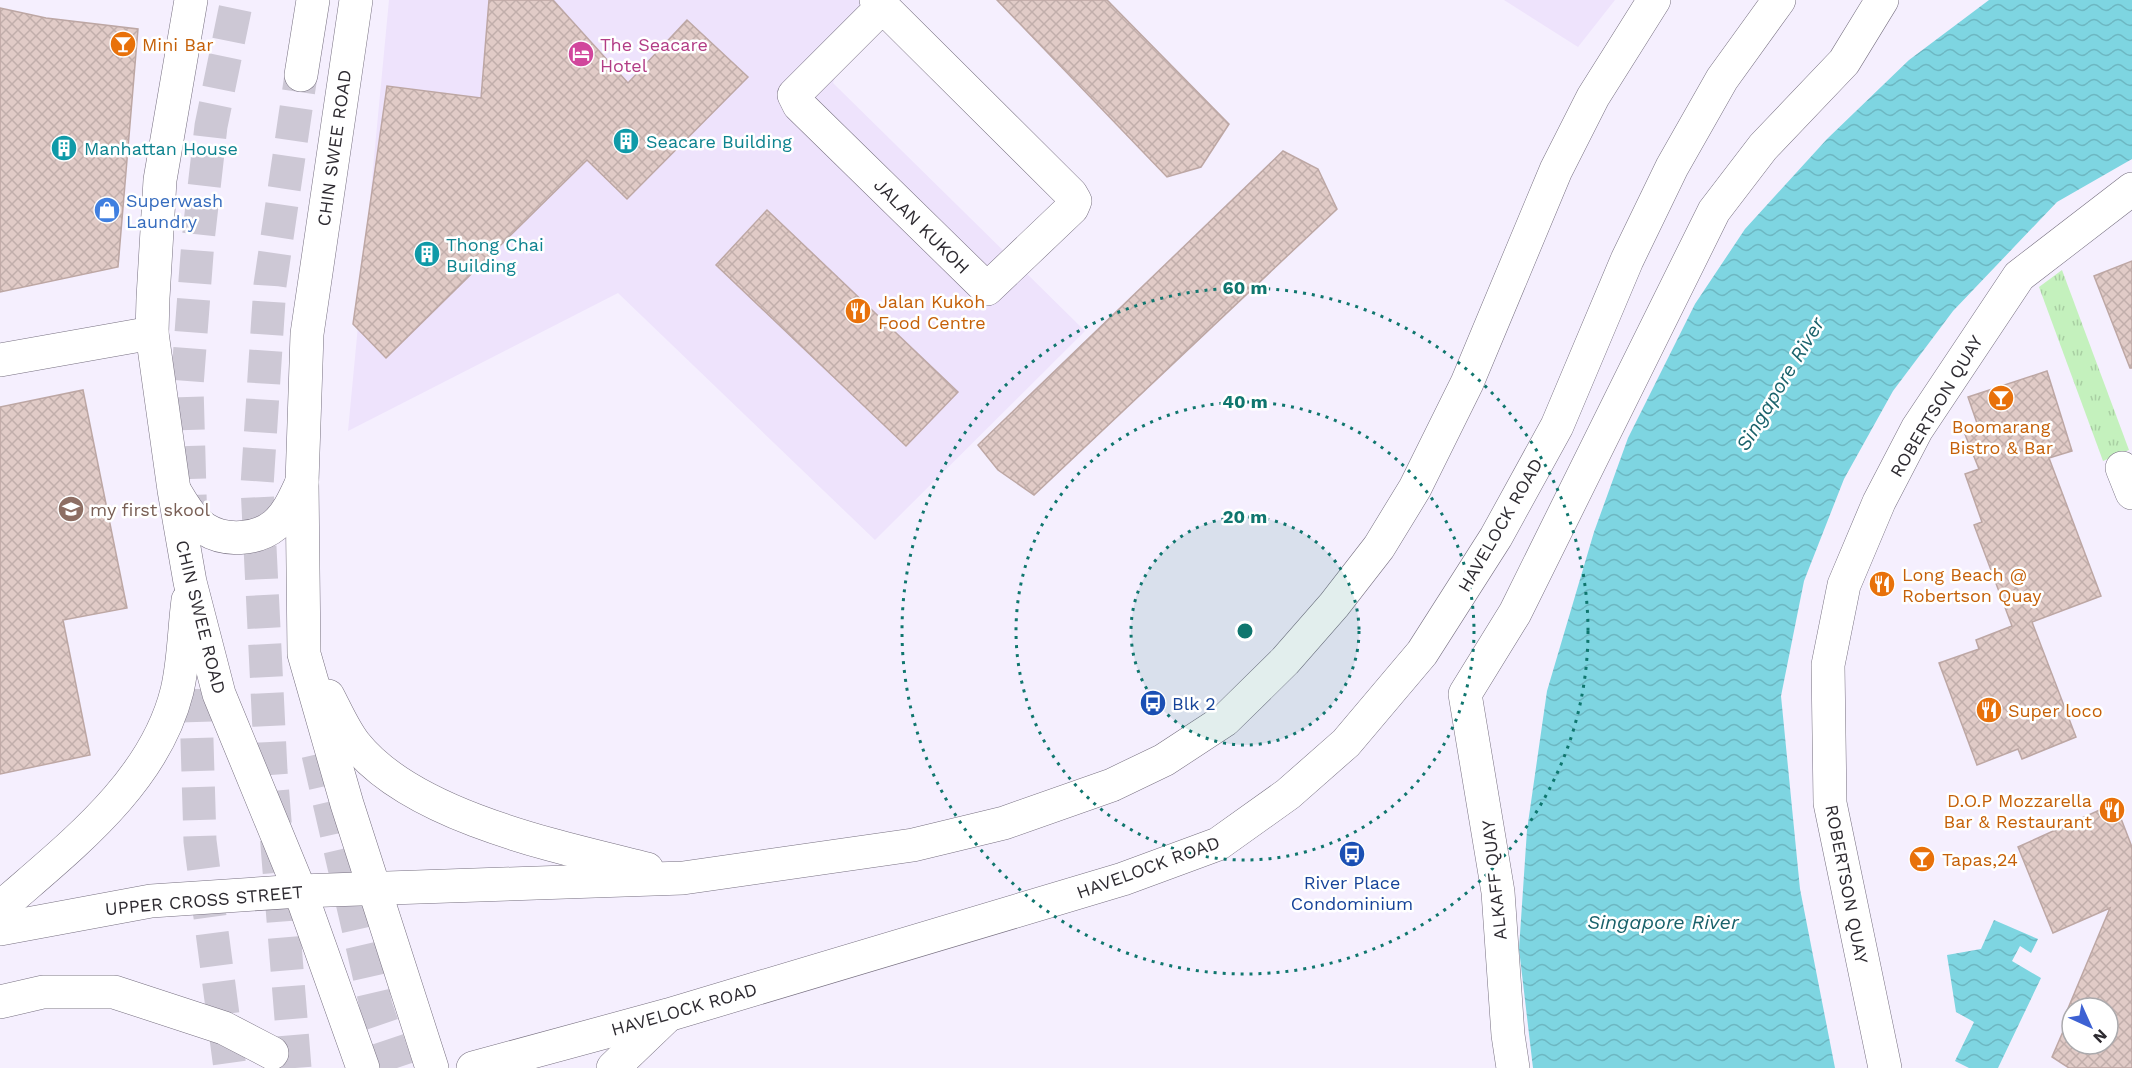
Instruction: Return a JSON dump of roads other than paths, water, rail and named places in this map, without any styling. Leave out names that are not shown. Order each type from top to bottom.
[{"type":"main road","name":"CHIN SWEE ROAD","points":[[191,0],[160,180],[152,333],[174,490],[190,582],[219,694],[300,891],[363,1068]]},
{"type":"main road","points":[[300,75],[313,0]]},
{"type":"main road","name":"CHIN SWEE ROAD","points":[[356,0],[307,334],[302,482],[304,654],[316,703],[432,1068]]},
{"type":"main road","points":[[374,888],[683,878],[913,845],[1004,823],[1112,785],[1164,760],[1225,720],[1285,661],[1334,605],[1379,547],[1415,488],[1467,382],[1556,170],[1593,97],[1654,0]]},
{"type":"main road","name":"HAVELOCK ROAD","points":[[473,1068],[668,1015],[1123,879],[1218,844],[1288,794],[1346,743],[1422,653],[1496,537],[1557,426],[1627,261],[1672,167],[1722,79],[1779,0]]},
{"type":"main road","name":"ALKAFF QUAY","points":[[1513,1068],[1508,1035],[1498,892],[1465,694],[1532,582],[1714,211],[1763,147],[1844,62],[1882,0]]},
{"type":"main road","name":"JALAN KUKOH","points":[[879,3],[1071,194],[1075,201],[1072,208],[987,289],[799,105],[794,94],[879,3]]},
{"type":"main road","name":"ROBERTSON QUAY","points":[[1885,1068],[1830,803],[1828,665],[1845,585],[1879,502],[1917,429],[2019,276],[2132,189]]},
{"type":"main road","points":[[0,360],[152,333]]},
{"type":"main road","points":[[174,490],[204,529],[227,538],[252,537],[274,525],[290,506],[302,482]]},
{"type":"main road","points":[[0,908],[117,801],[154,747],[177,692],[190,582]]},
{"type":"main road","points":[[304,654],[354,743],[380,768],[410,789],[468,817],[530,840],[683,878]]},
{"type":"main road","name":"UPPER CROSS STREET","points":[[0,929],[151,901],[374,888]]},
{"type":"main road","points":[[0,1002],[43,992],[114,992],[224,1028],[272,1053]]},
{"type":"main road","points":[[613,1068],[668,1015]]},
{"type":"water","name":"Singapore River","points":[[1989,0],[2132,0],[2132,159],[2057,202],[1953,311],[1893,391],[1844,479],[1804,581],[1781,696],[1800,889],[1835,1068],[1533,1068],[1519,949],[1527,830],[1547,691],[1594,532],[1628,438],[1695,304],[1745,229],[1827,139],[1909,60]]},
{"type":"water","points":[[1994,920],[2038,939],[2031,953],[2020,946],[2012,961],[2041,978],[1998,1068],[1969,1068],[1955,1061],[1974,1022],[1956,1012],[1947,955],[1981,949]]},
{"type":"tunnel","points":[[191,528],[187,386],[198,241],[211,126],[237,0]]},
{"type":"tunnel","points":[[295,1068],[271,771],[257,486],[270,285],[301,75]]},
{"type":"tunnel","points":[[194,640],[200,841],[230,1068]]},
{"type":"tunnel","points":[[318,754],[376,1006],[397,1068]]},
{"type":"place","name":"Mini Bar","points":[[123,44]]},
{"type":"place","name":"The Seacare Hotel","points":[[581,54]]},
{"type":"place","name":"Seacare Building","points":[[626,141]]},
{"type":"place","name":"Manhattan House","points":[[64,148]]},
{"type":"place","name":"Superwash Laundry","points":[[107,210]]},
{"type":"place","name":"Thong Chai Building","points":[[427,254]]},
{"type":"place","name":"Jalan Kukoh Food Centre","points":[[858,311]]},
{"type":"place","name":"Boomarang Bistro & Bar","points":[[2001,398]]},
{"type":"place","name":"my first skool","points":[[71,509]]},
{"type":"place","name":"Long Beach @ Robertson Quay","points":[[1882,584]]},
{"type":"place","name":"Blk 2","points":[[1153,703]]},
{"type":"place","name":"Super loco","points":[[1989,710]]},
{"type":"place","name":"D.O.P Mozzarella Bar & Restaurant","points":[[2112,810]]},
{"type":"place","name":"River Place Condominium","points":[[1352,854]]},
{"type":"place","name":"Tapas,24","points":[[1922,859]]}]
